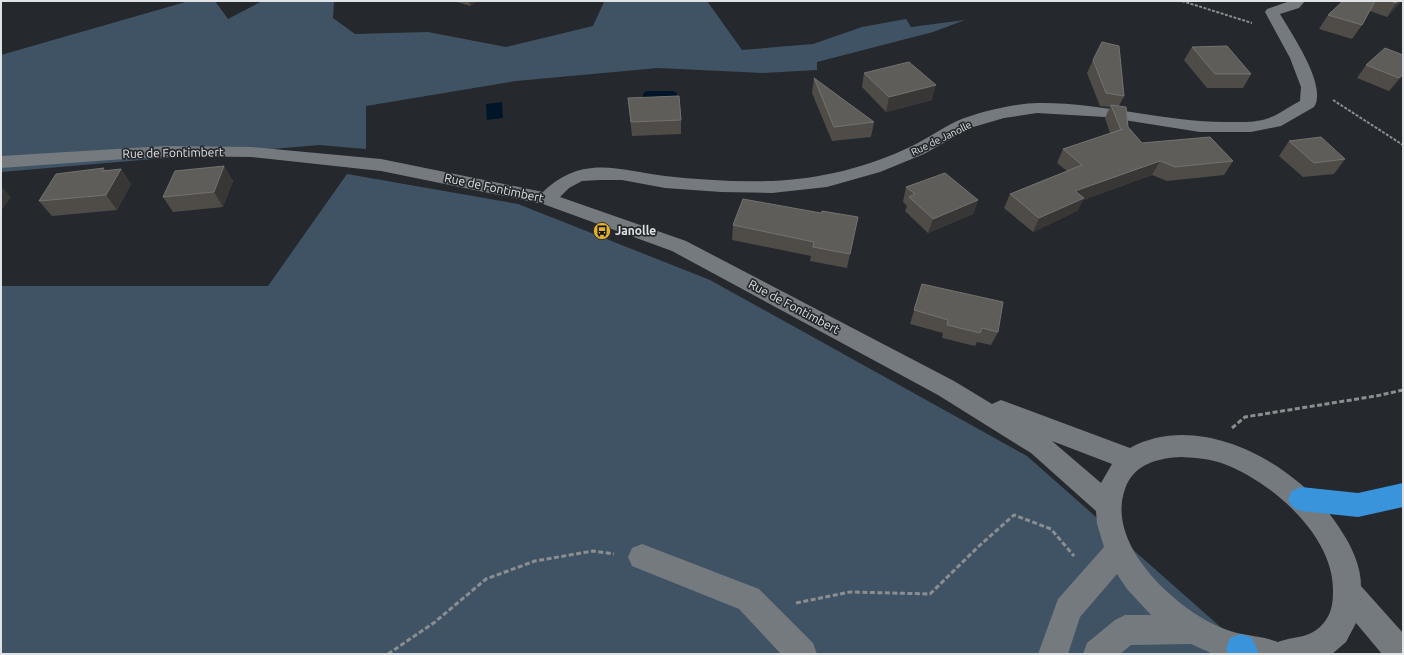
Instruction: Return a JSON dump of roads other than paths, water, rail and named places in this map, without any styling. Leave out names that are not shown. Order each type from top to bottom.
[{"type":"highway","points":[[1301,499],[1358,505],[1403,494]]},
{"type":"street","points":[[1268,7],[1294,5],[1298,1]]},
{"type":"street","name":"Rue de Janolle","points":[[547,199],[562,184],[578,176],[600,174],[622,174],[665,182],[722,186],[772,187],[827,181],[874,168],[918,150],[964,124],[1002,113],[1037,108],[1105,112],[1200,127],[1252,127],[1275,122],[1308,103],[1309,87],[1298,58],[1268,7]]},
{"type":"street","name":"Rue de Fontimbert","points":[[1,162],[166,151],[251,152],[382,165],[547,199],[678,246],[946,388],[1040,445],[1108,505]]},
{"type":"street","name":"Rue de Fontimbert","points":[[946,388],[1131,460]]},
{"type":"street","points":[[1271,654],[1242,652],[1194,629],[1162,606],[1137,580],[1119,551],[1110,527],[1108,505],[1114,479],[1131,460],[1152,450],[1177,446],[1206,448],[1239,459],[1265,472],[1301,499],[1326,529],[1343,561],[1349,593],[1345,616],[1332,636],[1306,652]]},
{"type":"street","points":[[1053,654],[1068,609],[1119,551]]},
{"type":"street","points":[[642,557],[749,599],[802,654]]},
{"type":"street","points":[[1349,593],[1402,654]]},
{"type":"street","points":[[1098,654],[1125,630],[1194,629]]},
{"type":"place","name":"Janolle","points":[[602,231]]}]
